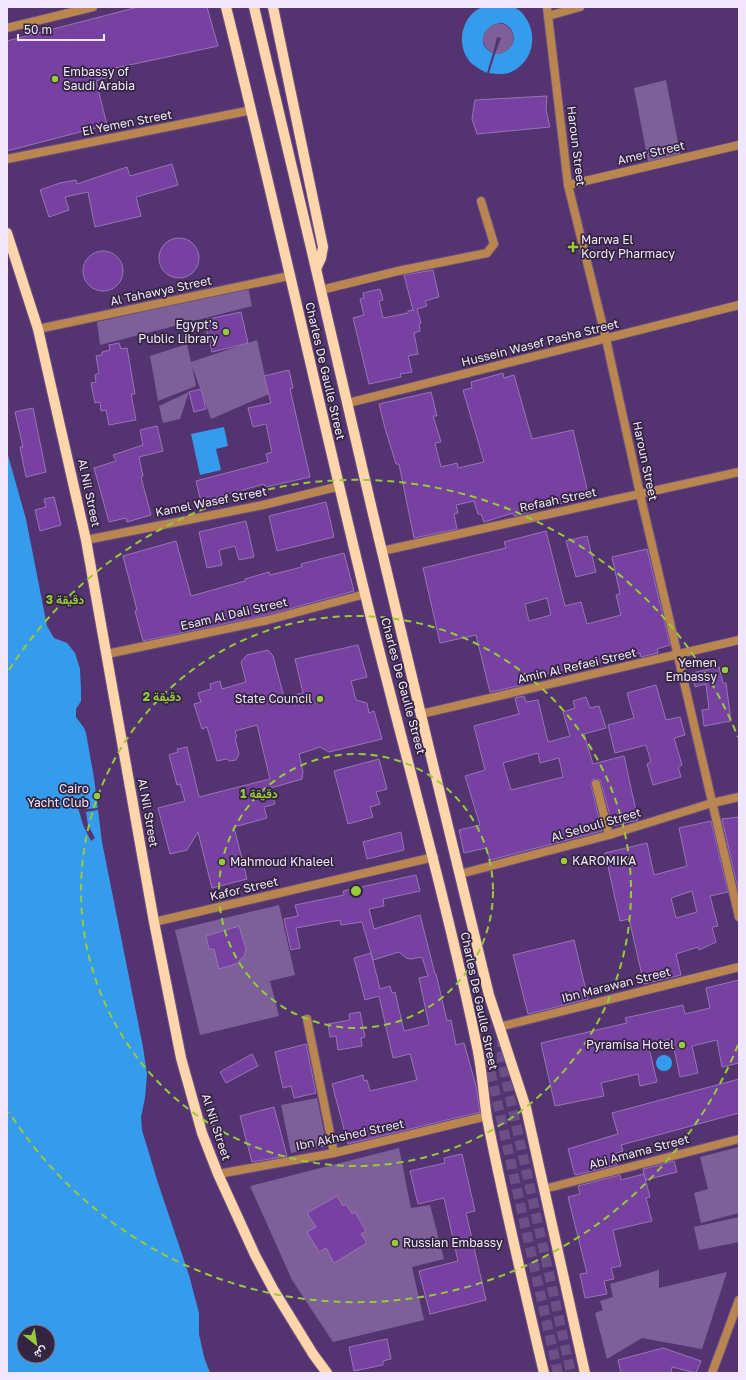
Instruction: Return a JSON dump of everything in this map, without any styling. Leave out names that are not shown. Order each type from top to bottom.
[{"type":"main road","name":"Charles De Gaulle Street","points":[[226,7],[252,110],[289,276],[365,594],[434,856],[477,1045],[487,1116],[525,1294],[544,1373]]},
{"type":"main road","name":"Charles De Gaulle Street","points":[[254,7],[382,551],[489,995],[526,1108],[586,1373]]},
{"type":"main road","points":[[273,7],[323,247],[321,258],[316,269]]},
{"type":"main road","name":"Al Nil Street","points":[[7,233],[38,330],[86,540],[154,922],[182,1058],[202,1133],[218,1174],[255,1255],[273,1289],[313,1354],[327,1373]]},
{"type":"street","points":[[7,28],[93,7]]},
{"type":"street","points":[[547,11],[580,7]]},
{"type":"street","name":"Haroun Street","points":[[547,11],[568,185],[606,339],[677,655],[739,917]]},
{"type":"street","name":"El Yemen Street","points":[[7,159],[252,110]]},
{"type":"street","name":"Amer Street","points":[[568,185],[739,145]]},
{"type":"street","points":[[321,290],[398,271],[487,253],[494,244],[481,201]]},
{"type":"street","name":"Al Tahawya Street","points":[[38,330],[289,276]]},
{"type":"street","name":"Hussein Wasef Pasha Street","points":[[348,403],[739,305]]},
{"type":"street","name":"Refaah Street","points":[[382,551],[739,472]]},
{"type":"street","name":"Kamel Wasef Street","points":[[86,540],[263,504],[340,486]]},
{"type":"street","name":"Esam Al Dali Street","points":[[107,654],[268,620],[365,594]]},
{"type":"street","name":"Amin Al Refaei Street","points":[[421,714],[739,640]]},
{"type":"street","points":[[596,784],[609,835]]},
{"type":"street","name":"Al Selouli Street","points":[[460,874],[609,835],[712,803],[739,797]]},
{"type":"street","name":"Kafor Street","points":[[154,922],[434,856]]},
{"type":"street","name":"Ibn Marawan Street","points":[[499,1027],[739,966]]},
{"type":"street","points":[[307,1019],[334,1153]]},
{"type":"street","name":"Ibn Akhshed Street","points":[[218,1174],[334,1153],[487,1116]]},
{"type":"street","name":"Abi Amama Street","points":[[544,1189],[739,1139]]},
{"type":"street","points":[[712,1373],[739,1300]]},
{"type":"shaded area","points":[[494,23],[502,24],[508,27],[512,32],[512,44],[509,49],[503,53],[495,54],[501,38],[497,37],[493,53],[486,48],[482,39],[486,29]]},
{"type":"shaded area","points":[[666,80],[681,158],[649,166],[634,88]]},
{"type":"shaded area","points":[[248,287],[252,306],[100,345],[97,322]]},
{"type":"shaded area","points":[[257,340],[269,394],[211,419],[192,366],[196,386],[158,401],[150,356],[187,344],[191,362]]},
{"type":"shaded area","points":[[189,392],[180,419],[163,423],[159,406]]},
{"type":"shaded area","points":[[279,905],[295,975],[270,981],[279,1016],[200,1035],[175,930]]},
{"type":"shaded area","points":[[317,1098],[327,1146],[291,1153],[281,1105]]},
{"type":"shaded area","points":[[739,1147],[739,1213],[701,1223],[694,1193],[708,1189],[700,1157]]},
{"type":"shaded area","points":[[399,1148],[411,1208],[430,1205],[444,1259],[412,1267],[424,1320],[333,1342],[292,1280],[250,1186]]},
{"type":"shaded area","points":[[739,1217],[739,1242],[699,1250],[694,1227]]},
{"type":"shaded area","points":[[659,1270],[659,1288],[727,1272],[702,1349],[642,1338],[607,1359],[595,1313],[603,1310],[600,1301],[613,1297],[610,1284]]},
{"type":"water","points":[[482,7],[514,7],[523,14],[529,24],[532,32],[532,40],[528,56],[518,68],[511,72],[503,74],[489,73],[495,54],[499,54],[507,50],[514,40],[512,31],[506,25],[500,23],[493,24],[484,34],[483,41],[486,48],[493,53],[487,73],[471,63],[466,56],[462,40],[465,24],[475,11]]},
{"type":"water","points":[[224,427],[228,446],[216,449],[221,470],[200,475],[191,434]]},
{"type":"water","points":[[7,452],[26,519],[47,626],[54,638],[67,643],[75,653],[80,669],[81,701],[76,709],[76,717],[86,733],[94,778],[102,842],[143,1047],[147,1074],[145,1098],[141,1117],[142,1130],[189,1275],[199,1313],[199,1334],[204,1357],[210,1373],[7,1373]]},
{"type":"water","points":[[661,1055],[667,1055],[672,1060],[670,1069],[667,1071],[661,1071],[656,1066],[656,1060]]},
{"type":"pier","points":[[82,803],[86,809],[98,808],[98,810],[86,812],[88,825],[95,838],[91,841],[83,825],[77,804]]},
{"type":"building","name":"Embassy of Saudi Arabia","points":[[138,7],[207,7],[218,46],[106,70],[108,77],[96,81],[107,125],[7,151],[7,41]]},
{"type":"building","points":[[547,96],[546,110],[550,127],[477,134],[472,119],[475,100]]},
{"type":"building","points":[[172,164],[178,185],[136,197],[141,216],[95,227],[88,192],[65,197],[69,210],[49,217],[40,190],[60,183],[76,180],[77,184],[127,167],[130,176]]},
{"type":"building","points":[[175,238],[183,238],[190,241],[196,247],[199,258],[196,269],[190,275],[183,278],[175,278],[168,275],[162,269],[159,262],[159,254],[162,247],[168,241]]},
{"type":"building","points":[[99,251],[107,251],[114,254],[120,260],[123,271],[120,282],[114,288],[107,291],[99,291],[92,288],[86,282],[83,275],[83,267],[86,260],[92,254]]},
{"type":"building","points":[[433,270],[439,297],[425,301],[427,306],[417,309],[421,323],[419,324],[420,331],[414,333],[418,354],[408,356],[412,372],[400,374],[401,377],[369,384],[353,318],[364,315],[360,299],[364,298],[363,293],[380,289],[383,300],[379,301],[383,318],[408,313],[408,311],[414,310],[404,275]]},
{"type":"building","name":"Egypt's Public Library","points":[[241,312],[248,343],[212,352],[204,320]]},
{"type":"building","points":[[119,343],[121,349],[127,348],[135,394],[131,394],[136,420],[109,425],[106,410],[101,411],[100,402],[95,403],[91,383],[96,382],[95,375],[99,373],[96,356],[102,355],[102,352],[110,350],[109,345]]},
{"type":"building","points":[[289,370],[293,388],[290,389],[310,477],[265,487],[264,484],[201,502],[196,481],[268,462],[266,454],[272,452],[266,424],[253,427],[248,408],[271,403],[264,376]]},
{"type":"building","points":[[503,373],[504,378],[514,375],[532,439],[573,430],[589,497],[514,516],[513,513],[484,522],[481,514],[478,514],[474,501],[456,505],[458,513],[454,514],[457,529],[414,538],[399,464],[396,464],[379,404],[431,392],[437,416],[433,416],[441,442],[435,443],[441,467],[457,463],[458,468],[484,462],[463,390],[472,388],[471,382]]},
{"type":"building","points":[[201,389],[206,409],[194,412],[189,392]]},
{"type":"building","points":[[33,408],[46,472],[26,477],[20,447],[23,447],[15,412]]},
{"type":"building","points":[[157,426],[163,451],[139,457],[143,476],[141,477],[151,515],[127,522],[126,518],[109,522],[94,468],[116,461],[113,455],[143,445],[140,430]]},
{"type":"building","points":[[54,497],[61,525],[40,531],[35,510],[46,507],[44,499]]},
{"type":"building","points":[[326,502],[334,537],[277,551],[269,516]]},
{"type":"building","points":[[246,521],[254,557],[239,560],[235,546],[219,550],[222,565],[207,568],[199,532]]},
{"type":"building","points":[[546,531],[565,606],[581,602],[587,624],[621,615],[616,595],[620,594],[612,557],[647,549],[670,645],[657,649],[658,653],[641,657],[640,653],[566,671],[566,669],[521,681],[522,685],[490,692],[476,635],[440,643],[423,568],[506,548],[504,542]],"holes":[[[547,598],[551,615],[529,621],[525,604]]]},
{"type":"building","points":[[587,536],[596,572],[576,577],[566,541]]},
{"type":"building","points":[[176,541],[191,596],[245,581],[245,579],[269,572],[270,575],[302,567],[301,564],[344,553],[354,591],[267,615],[143,641],[135,611],[137,610],[123,556]]},
{"type":"building","points":[[358,645],[367,677],[351,681],[356,700],[367,703],[369,713],[374,711],[382,739],[329,752],[320,747],[299,754],[303,771],[302,779],[271,788],[275,804],[264,807],[267,818],[234,827],[247,879],[212,888],[198,832],[187,850],[170,854],[158,808],[185,801],[180,784],[177,785],[169,755],[178,752],[177,749],[187,747],[199,797],[270,779],[257,725],[235,731],[239,754],[236,760],[230,761],[226,759],[217,761],[207,727],[202,729],[194,704],[201,702],[198,693],[211,689],[210,684],[220,681],[222,689],[246,682],[241,662],[247,655],[268,650],[273,656],[284,697],[303,693],[295,659]]},
{"type":"building","points":[[719,667],[723,683],[726,683],[731,721],[704,726],[702,710],[709,709],[706,684],[695,687],[692,673]]},
{"type":"building","points":[[656,685],[666,720],[680,717],[685,735],[674,738],[682,765],[678,767],[681,777],[653,785],[647,764],[651,762],[646,745],[615,753],[608,725],[634,718],[627,693]]},
{"type":"building","points":[[524,696],[526,702],[538,700],[548,742],[570,736],[563,712],[575,708],[573,701],[586,697],[590,708],[599,706],[606,728],[584,734],[593,764],[624,756],[638,820],[613,826],[600,780],[595,779],[592,780],[591,785],[602,831],[490,860],[486,848],[464,853],[459,830],[480,825],[465,776],[485,770],[474,726],[519,714],[515,698]],"holes":[[[538,753],[540,763],[559,758],[563,777],[511,790],[503,763]]]},
{"type":"building","points":[[379,759],[387,789],[376,792],[380,804],[370,807],[373,817],[348,824],[334,771]]},
{"type":"building","points":[[739,817],[739,890],[738,890],[722,819]]},
{"type":"building","points":[[711,821],[728,892],[710,896],[718,926],[712,927],[716,942],[699,950],[698,947],[676,954],[681,975],[644,984],[629,919],[620,921],[605,853],[647,843],[654,875],[687,866],[679,828]],"holes":[[[692,891],[697,912],[676,918],[671,898]]]},
{"type":"building","points":[[401,832],[404,850],[367,859],[363,842]]},
{"type":"building","points":[[416,875],[420,891],[383,899],[384,906],[369,909],[374,929],[420,915],[447,1021],[451,1020],[456,1045],[464,1043],[476,1086],[480,1112],[348,1144],[332,1084],[363,1075],[364,1081],[367,1080],[370,1091],[417,1080],[410,1054],[393,1058],[379,996],[365,1000],[354,958],[371,953],[362,922],[341,925],[340,920],[296,928],[300,948],[291,950],[284,919],[298,916],[295,905],[344,895],[343,891]],"holes":[[[399,952],[406,958],[411,959],[422,957],[428,976],[419,978],[429,1025],[404,1031],[395,992],[392,993],[390,986],[380,989],[371,954],[373,960]]]},
{"type":"building","points":[[239,926],[246,949],[244,956],[236,964],[219,969],[214,949],[209,949],[206,936]]},
{"type":"building","points":[[574,940],[588,999],[528,1014],[513,955]]},
{"type":"building","points":[[739,980],[739,1063],[722,1067],[717,1040],[692,1046],[698,1073],[680,1077],[672,1039],[648,1044],[657,1082],[640,1086],[638,1074],[601,1083],[604,1096],[555,1106],[541,1043],[627,1023],[625,1018],[683,1005],[685,1014],[710,1008],[706,988]]},
{"type":"building","points":[[360,1012],[365,1037],[361,1038],[362,1046],[338,1050],[336,1036],[330,1037],[328,1024],[350,1020],[349,1014]]},
{"type":"building","points":[[306,1044],[316,1093],[294,1098],[291,1086],[283,1088],[275,1052]]},
{"type":"building","points":[[252,1054],[258,1066],[226,1083],[220,1072]]},
{"type":"building","points":[[739,1079],[739,1113],[621,1145],[623,1151],[613,1154],[617,1165],[575,1175],[568,1149],[618,1134],[612,1113]]},
{"type":"building","points":[[274,1107],[287,1156],[252,1162],[240,1116]]},
{"type":"building","points":[[462,1154],[475,1211],[466,1213],[486,1300],[430,1314],[419,1271],[458,1261],[444,1198],[418,1204],[410,1171],[445,1163],[444,1158]]},
{"type":"building","points":[[674,1161],[677,1172],[645,1180],[643,1169]]},
{"type":"building","points":[[644,1174],[650,1197],[646,1198],[652,1221],[613,1230],[621,1266],[611,1268],[614,1279],[604,1281],[607,1294],[585,1298],[580,1274],[587,1273],[568,1197],[580,1194],[578,1186],[620,1175],[621,1180]]},
{"type":"building","points":[[337,1196],[343,1206],[346,1204],[352,1214],[355,1212],[366,1231],[361,1234],[367,1243],[334,1263],[326,1248],[319,1252],[307,1232],[316,1227],[307,1213]]},
{"type":"building","points":[[387,1339],[391,1359],[383,1361],[383,1365],[354,1371],[349,1347]]},
{"type":"building","points":[[663,1348],[701,1361],[696,1373],[672,1367],[671,1373],[621,1373],[618,1360]]},
{"type":"tunnel","points":[[502,1037],[502,1061],[571,1373]]},
{"type":"tunnel","points":[[477,1045],[489,1065],[558,1373]]},
{"type":"place","name":"Embassy of Saudi Arabia","points":[[55,79]]},
{"type":"place","name":"Marwa El Kordy Pharmacy","points":[[573,247]]},
{"type":"place","name":"Egypt's Public Library","points":[[226,332]]},
{"type":"place","name":"Yemen Embassy","points":[[725,670]]},
{"type":"place","name":"State Council","points":[[320,699]]},
{"type":"place","name":"Cairo Yacht Club","points":[[97,796]]},
{"type":"place","name":"KAROMIKA","points":[[564,861]]},
{"type":"place","name":"Mahmoud Khaleel","points":[[222,862]]},
{"type":"place","name":"Pyramisa Hotel","points":[[682,1045]]},
{"type":"place","name":"Russian Embassy","points":[[395,1243]]}]
